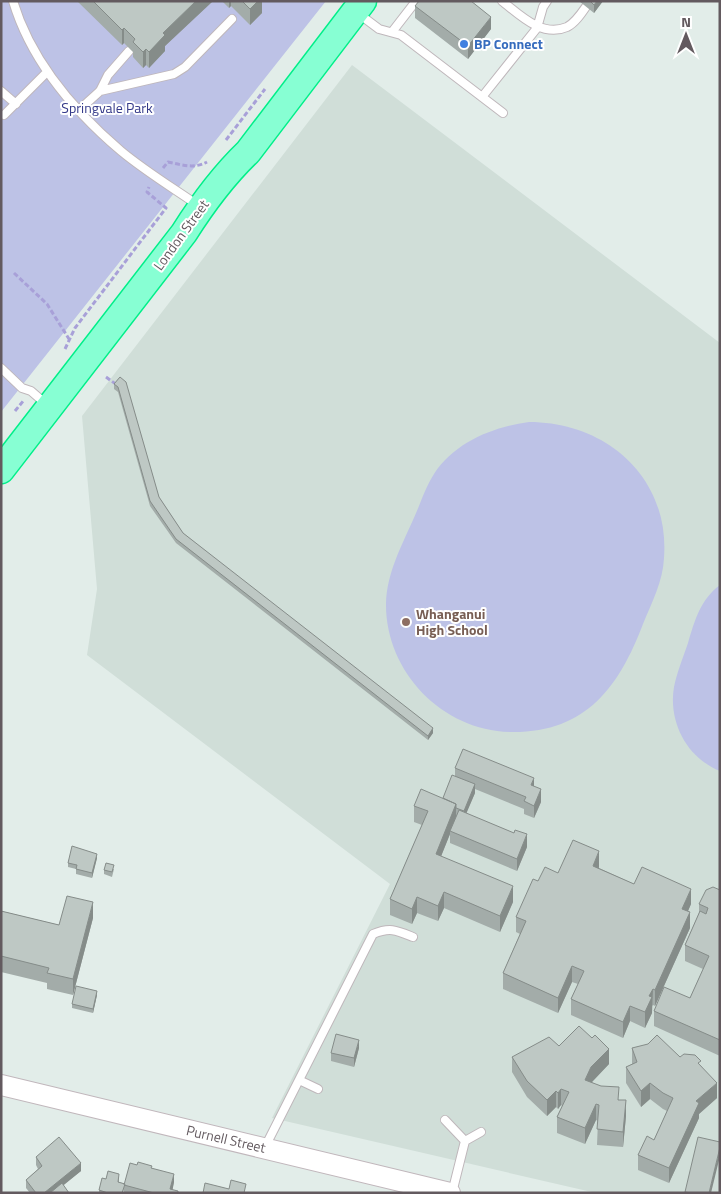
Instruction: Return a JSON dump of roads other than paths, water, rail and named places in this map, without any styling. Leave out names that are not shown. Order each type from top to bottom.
[{"type":"highway","name":"London Street","points":[[1,470],[51,408],[184,233],[200,207],[228,171],[248,152],[360,6]]},
{"type":"main road","name":"Purnell Street","points":[[1,1085],[451,1193]]},
{"type":"lane","points":[[13,1],[25,31],[47,72],[79,110],[121,151],[200,207]]},
{"type":"lane","points":[[392,32],[416,1]]},
{"type":"lane","points":[[502,1],[537,28],[567,27],[577,18],[590,1]]},
{"type":"lane","points":[[482,97],[537,28],[543,7],[547,1]]},
{"type":"lane","points":[[360,6],[379,29],[401,35],[503,113]]},
{"type":"lane","points":[[100,91],[174,74],[185,67],[232,19]]},
{"type":"lane","points":[[79,110],[100,91],[108,75],[129,51]]},
{"type":"lane","points":[[4,115],[47,72]]},
{"type":"lane","points":[[1,91],[16,104]]},
{"type":"lane","points":[[1,368],[22,388],[31,391],[51,408]]},
{"type":"lane","points":[[264,1148],[374,934],[385,929],[413,937]]},
{"type":"lane","points":[[299,1080],[318,1089]]},
{"type":"lane","points":[[445,1120],[465,1141]]},
{"type":"lane","points":[[451,1193],[465,1141],[481,1132]]},
{"type":"place","name":"BP Connect","points":[[464,44]]},
{"type":"place","name":"Whanganui High School","points":[[406,622]]},
{"type":"park label","name":"Springvale Park","points":[[107,108]]}]
